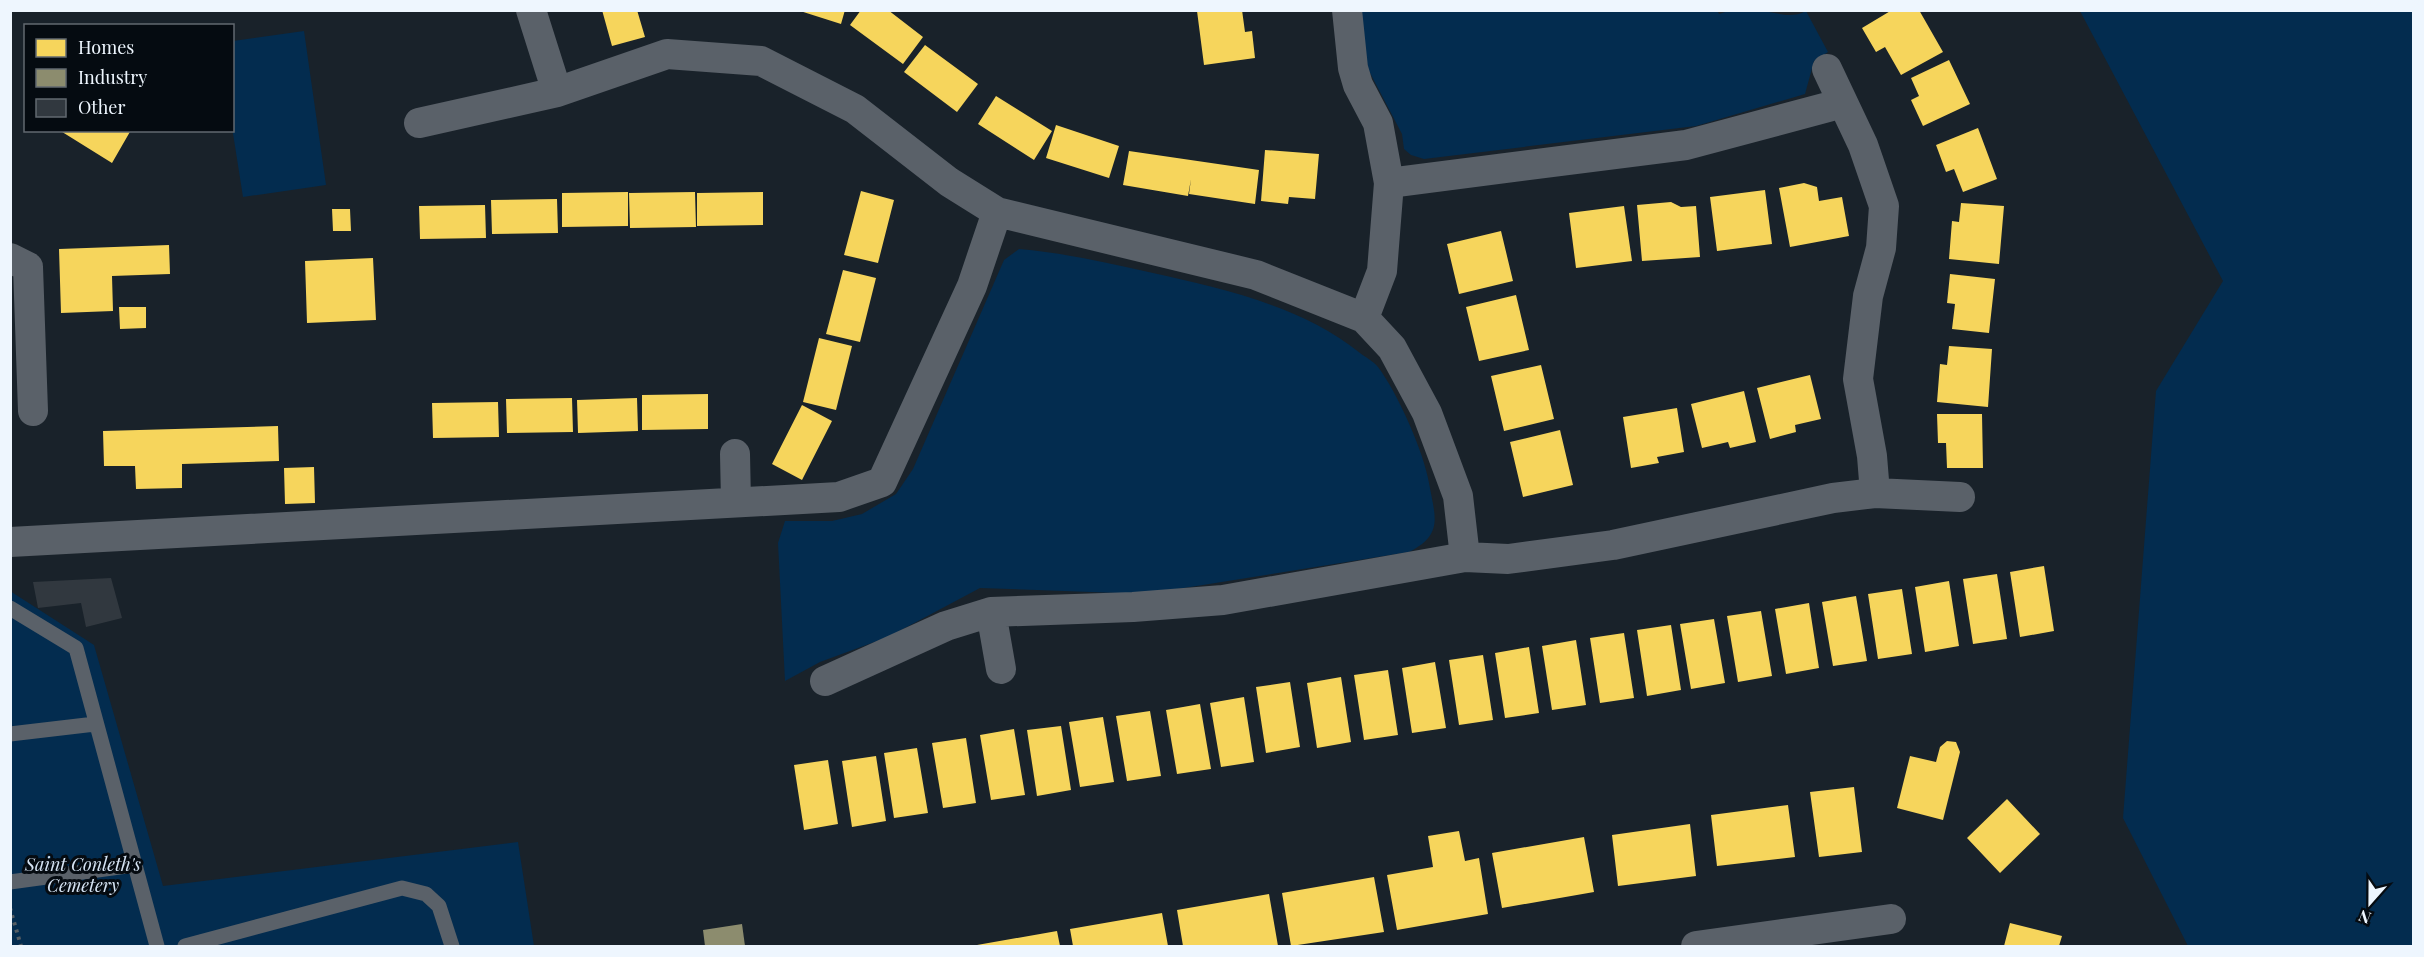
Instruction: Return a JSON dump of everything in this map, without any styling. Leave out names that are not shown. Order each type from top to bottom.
[{"type":"street","points":[[531,10],[557,92]]},
{"type":"street","points":[[1347,10],[1353,68],[1358,85],[1378,123],[1389,183],[1382,271],[1364,318]]},
{"type":"street","points":[[418,123],[557,92],[667,54],[761,61],[855,109],[949,182],[997,212],[1256,275],[1364,318],[1392,348],[1426,413],[1458,496],[1466,557]]},
{"type":"street","points":[[1827,69],[1863,145],[1884,206],[1881,248],[1868,296],[1858,379],[1872,456],[1875,494]]},
{"type":"street","points":[[1389,183],[1686,145],[1843,103]]},
{"type":"street","points":[[10,542],[839,496],[882,482],[972,286],[997,212]]},
{"type":"street","points":[[10,258],[28,267],[33,411]]},
{"type":"street","points":[[735,454],[736,502]]},
{"type":"street","points":[[825,681],[946,626],[991,612],[1223,600],[1466,557],[1508,559],[1613,545],[1833,498],[1875,494],[1960,497]]},
{"type":"street","points":[[991,612],[1001,669]]},
{"type":"street","points":[[1696,946],[1891,919]]},
{"type":"lane","points":[[10,608],[76,648],[157,946]]},
{"type":"lane","points":[[10,734],[95,724]]},
{"type":"lane","points":[[10,882],[134,865]]},
{"type":"lane","points":[[185,946],[402,888],[426,894],[439,906],[453,946]]},
{"type":"path","points":[[10,909],[21,946]]},
{"type":"green space","points":[[1358,10],[1717,10],[1719,14],[1746,10],[1790,15],[1806,11],[1828,52],[1814,61],[1805,94],[1696,126],[1424,159],[1411,155],[1404,149],[1402,134],[1368,69]]},
{"type":"green space","points":[[2080,11],[2413,11],[2413,946],[2188,946],[2123,818],[2156,391],[2223,281]]},
{"type":"green space","points":[[304,31],[326,185],[243,197],[233,132],[234,41]]},
{"type":"green space","points":[[1019,249],[1103,262],[1180,279],[1261,301],[1313,323],[1371,361],[1378,367],[1393,391],[1422,455],[1435,515],[1428,538],[1409,552],[1146,594],[980,588],[888,637],[820,662],[785,681],[778,543],[785,521],[832,521],[862,514],[896,494],[913,469],[1004,260]]},
{"type":"green space","name":"Saint Conleth's Cemetery","points":[[10,591],[94,645],[163,886],[518,842],[534,946],[11,946]]},
{"type":"building: Homes","points":[[602,10],[637,10],[645,37],[612,46]]},
{"type":"building: Homes","points":[[797,10],[845,10],[841,24]]},
{"type":"building: Homes","points":[[861,10],[888,10],[923,37],[903,64],[850,25]]},
{"type":"building: Homes","points":[[1242,10],[1245,32],[1252,31],[1255,58],[1204,65],[1197,11]]},
{"type":"building: Homes","points":[[1892,10],[1919,10],[1943,52],[1901,75],[1885,47],[1876,52],[1862,28]]},
{"type":"building: Homes","points":[[925,45],[978,84],[957,112],[904,72]]},
{"type":"building: Homes","points":[[1949,60],[1970,104],[1923,126],[1911,100],[1919,96],[1911,78]]},
{"type":"building: Homes","points":[[996,96],[1052,131],[1034,160],[978,124]]},
{"type":"building: Homes","points":[[1056,125],[1119,146],[1109,178],[1046,158]]},
{"type":"building: Homes","points":[[1978,128],[1997,179],[1963,192],[1954,169],[1946,172],[1936,145]]},
{"type":"building: Homes","points":[[62,132],[130,132],[112,163]]},
{"type":"building: Homes","points":[[1265,150],[1319,154],[1315,199],[1289,197],[1288,204],[1261,201]]},
{"type":"building: Homes","points":[[1129,151],[1259,170],[1255,204],[1189,194],[1191,179],[1188,196],[1123,185]]},
{"type":"building: Homes","points":[[1804,183],[1817,187],[1819,201],[1842,197],[1849,236],[1790,247],[1779,188]]},
{"type":"building: Homes","points":[[1765,190],[1772,244],[1717,251],[1710,197]]},
{"type":"building: Homes","points":[[861,191],[894,200],[878,263],[844,255]]},
{"type":"building: Homes","points":[[628,192],[628,226],[562,227],[562,193]]},
{"type":"building: Homes","points":[[695,192],[696,227],[630,228],[629,193]]},
{"type":"building: Homes","points":[[763,192],[763,225],[697,226],[697,193]]},
{"type":"building: Homes","points":[[557,199],[558,233],[492,234],[491,200]]},
{"type":"building: Homes","points":[[1671,202],[1681,207],[1696,206],[1700,257],[1642,261],[1637,205]]},
{"type":"building: Homes","points":[[1961,203],[2004,206],[1999,264],[1949,259],[1952,221],[1959,222]]},
{"type":"building: Homes","points":[[485,205],[486,238],[420,239],[419,206]]},
{"type":"building: Homes","points":[[1624,206],[1632,261],[1576,268],[1569,213]]},
{"type":"building: Homes","points":[[332,209],[350,209],[351,231],[333,231]]},
{"type":"building: Homes","points":[[1501,231],[1513,281],[1459,294],[1447,244]]},
{"type":"building: Homes","points":[[169,245],[170,274],[112,276],[113,311],[61,313],[59,249]]},
{"type":"building: Homes","points":[[373,258],[376,320],[307,323],[305,261]]},
{"type":"building: Homes","points":[[843,270],[876,278],[860,342],[826,334]]},
{"type":"building: Homes","points":[[1950,274],[1995,279],[1989,333],[1952,329],[1955,304],[1947,303]]},
{"type":"building: Homes","points":[[1516,295],[1529,350],[1479,361],[1466,307]]},
{"type":"building: Homes","points":[[119,307],[146,307],[146,328],[120,329]]},
{"type":"building: Homes","points":[[819,338],[852,346],[836,410],[803,402]]},
{"type":"building: Homes","points":[[1949,346],[1992,349],[1988,407],[1937,402],[1940,364],[1947,365]]},
{"type":"building: Homes","points":[[1541,365],[1554,419],[1504,431],[1491,376]]},
{"type":"building: Homes","points":[[1810,375],[1821,419],[1795,425],[1796,432],[1770,439],[1757,388]]},
{"type":"building: Homes","points":[[1744,391],[1756,442],[1730,448],[1728,442],[1702,448],[1691,404]]},
{"type":"building: Homes","points":[[708,394],[708,429],[642,430],[642,395]]},
{"type":"building: Homes","points":[[572,398],[573,432],[507,433],[506,399]]},
{"type":"building: Homes","points":[[637,398],[638,431],[578,433],[577,400]]},
{"type":"building: Homes","points":[[498,402],[499,437],[433,438],[432,403]]},
{"type":"building: Homes","points":[[802,405],[832,421],[802,480],[772,464]]},
{"type":"building: Homes","points":[[1677,408],[1684,452],[1657,457],[1659,463],[1631,468],[1623,417]]},
{"type":"building: Homes","points":[[1937,414],[1982,414],[1983,468],[1947,468],[1946,443],[1938,443]]},
{"type":"building: Homes","points":[[278,426],[279,461],[182,464],[182,488],[136,489],[135,466],[104,466],[103,431]]},
{"type":"building: Homes","points":[[1560,430],[1573,485],[1523,497],[1510,442]]},
{"type":"building: Homes","points":[[314,467],[315,503],[285,504],[284,468]]},
{"type":"building: Homes","points":[[2044,566],[2054,631],[2020,637],[2010,572]]},
{"type":"building: Homes","points":[[1997,574],[2007,639],[1973,644],[1963,579]]},
{"type":"building: Homes","points":[[1949,581],[1959,646],[1925,652],[1915,587]]},
{"type":"building: Homes","points":[[1902,589],[1912,654],[1878,659],[1868,594]]},
{"type":"building: Homes","points":[[1856,596],[1867,661],[1833,666],[1822,602]]},
{"type":"building: Homes","points":[[1809,603],[1819,668],[1786,674],[1775,609]]},
{"type":"building: Homes","points":[[1761,611],[1772,676],[1738,682],[1727,616]]},
{"type":"building: Homes","points":[[1714,619],[1725,683],[1691,689],[1680,624]]},
{"type":"building: Homes","points":[[1671,625],[1681,690],[1647,696],[1637,630]]},
{"type":"building: Homes","points":[[1624,633],[1634,698],[1600,703],[1590,638]]},
{"type":"building: Homes","points":[[1576,640],[1586,705],[1552,710],[1542,646]]},
{"type":"building: Homes","points":[[1529,647],[1539,713],[1505,718],[1495,653]]},
{"type":"building: Homes","points":[[1483,655],[1493,720],[1459,725],[1449,660]]},
{"type":"building: Homes","points":[[1435,662],[1446,728],[1412,733],[1402,668]]},
{"type":"building: Homes","points":[[1388,670],[1398,735],[1364,740],[1354,675]]},
{"type":"building: Homes","points":[[1341,677],[1351,742],[1317,748],[1307,683]]},
{"type":"building: Homes","points":[[1290,682],[1300,747],[1266,753],[1256,687]]},
{"type":"building: Homes","points":[[1244,697],[1254,762],[1221,767],[1210,703]]},
{"type":"building: Homes","points":[[1200,704],[1211,769],[1177,774],[1166,710]]},
{"type":"building: Homes","points":[[1150,711],[1161,776],[1127,781],[1116,716]]},
{"type":"building: Homes","points":[[1103,717],[1114,782],[1080,787],[1069,722]]},
{"type":"building: Homes","points":[[1061,726],[1071,790],[1037,796],[1027,730]]},
{"type":"building: Homes","points":[[1014,729],[1025,795],[991,800],[980,735]]},
{"type":"building: Homes","points":[[966,738],[976,803],[943,808],[932,743]]},
{"type":"building: Homes","points":[[1947,741],[1956,742],[1960,752],[1943,820],[1897,808],[1910,756],[1936,762],[1940,747]]},
{"type":"building: Homes","points":[[917,748],[928,813],[894,818],[884,753]]},
{"type":"building: Homes","points":[[876,756],[886,821],[852,827],[842,761]]},
{"type":"building: Homes","points":[[828,760],[838,824],[804,830],[794,765]]},
{"type":"building: Homes","points":[[1854,787],[1862,852],[1819,857],[1810,792]]},
{"type":"building: Homes","points":[[2007,799],[2040,834],[2000,873],[1967,838]]},
{"type":"building: Homes","points":[[1788,805],[1795,857],[1717,866],[1711,815]]},
{"type":"building: Homes","points":[[1690,824],[1696,876],[1618,886],[1612,835]]},
{"type":"building: Homes","points":[[1459,831],[1465,861],[1479,858],[1488,914],[1397,930],[1387,875],[1433,867],[1428,836]]},
{"type":"building: Homes","points":[[1584,837],[1594,892],[1502,908],[1492,853]]},
{"type":"building: Homes","points":[[1374,877],[1384,932],[1291,946],[1282,893]]},
{"type":"building: Homes","points":[[1269,894],[1278,946],[1183,946],[1177,910]]},
{"type":"building: Homes","points":[[1162,913],[1168,946],[1073,946],[1070,929]]},
{"type":"building: Homes","points":[[2010,923],[2062,936],[2059,946],[2004,946]]},
{"type":"building: Homes","points":[[1057,931],[1060,946],[977,946],[977,945]]},
{"type":"building: Industry","points":[[742,924],[745,946],[705,946],[703,930]]},
{"type":"building: Other","points":[[111,578],[122,618],[86,627],[81,603],[38,608],[33,582]]}]
